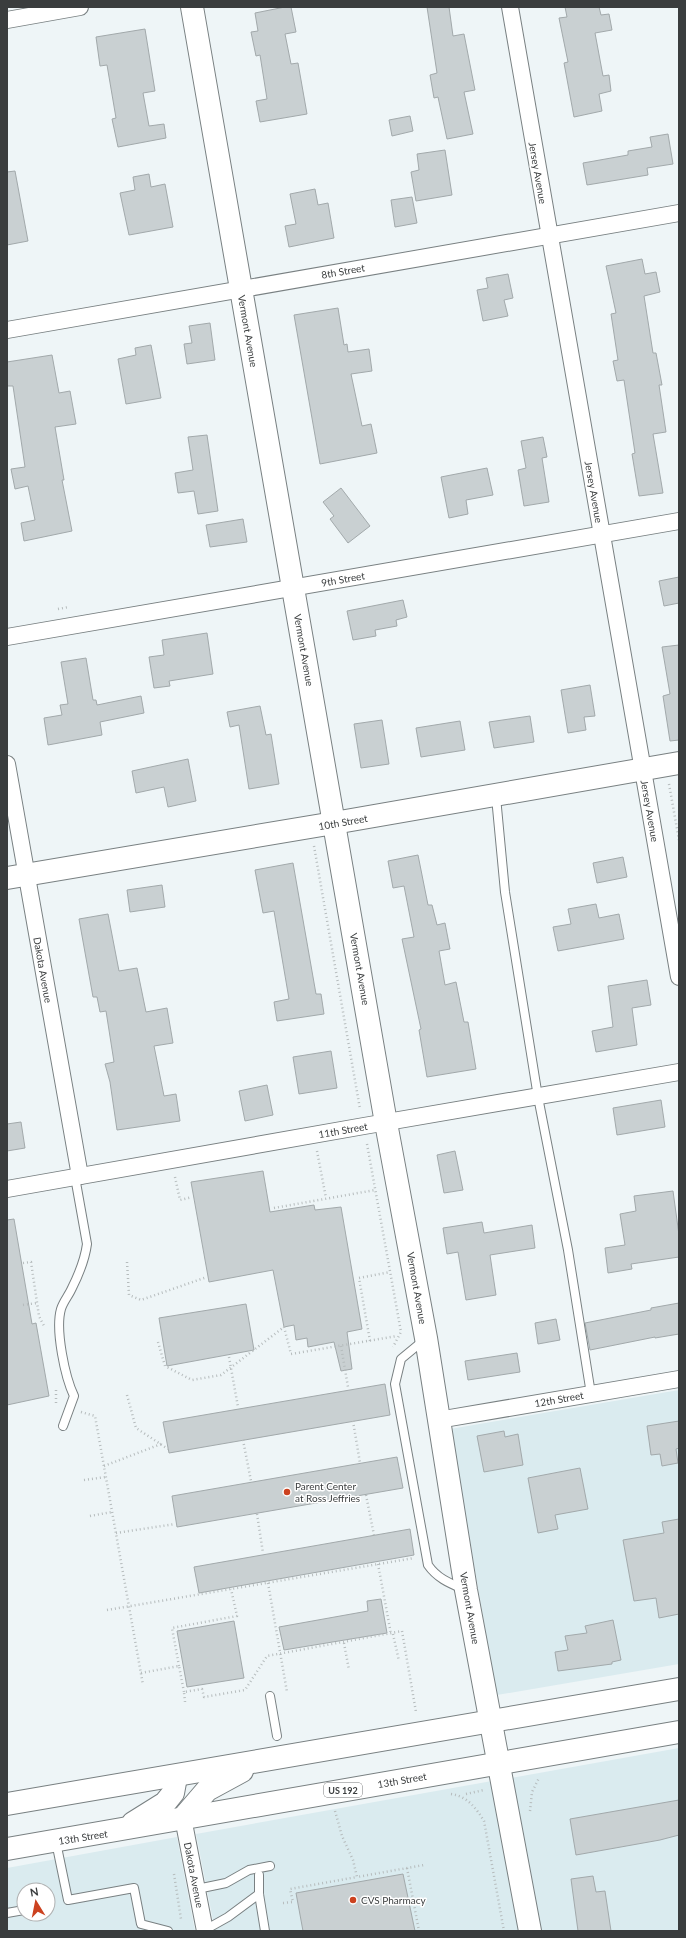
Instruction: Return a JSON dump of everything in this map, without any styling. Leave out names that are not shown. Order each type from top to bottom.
[{"type":"main road","name":"Vermont Avenue","points":[[192,7],[386,1123],[426,1338],[466,1590],[486,1700],[492,1722],[498,1763],[530,1931]]},
{"type":"main road","name":"10th Street","points":[[16,876],[679,763]]},
{"type":"main road","points":[[7,1820],[17,1802],[176,1777],[679,1689]]},
{"type":"main road","name":"13th Street","points":[[7,1849],[679,1732]]},
{"type":"main road","points":[[182,1818],[207,1790],[255,1763]]},
{"type":"main road","points":[[122,1830],[165,1803],[173,1793],[176,1777]]},
{"type":"street","points":[[7,20],[80,7]]},
{"type":"street","name":"Jersey Avenue","points":[[510,7],[679,977]]},
{"type":"street","name":"8th Street","points":[[7,330],[679,213]]},
{"type":"street","name":"9th Street","points":[[7,637],[679,521]]},
{"type":"street","name":"Dakota Avenue","points":[[7,764],[16,876],[77,1177]]},
{"type":"street","name":"11th Street","points":[[7,1189],[679,1072]]},
{"type":"street","name":"12th Street","points":[[438,1420],[679,1379]]},
{"type":"street","name":"Dakota Avenue","points":[[182,1818],[204,1931]]},
{"type":"lane","points":[[496,795],[505,892],[538,1097],[568,1250],[591,1394]]},
{"type":"lane","points":[[63,1426],[74,1396],[67,1381],[59,1326],[61,1309],[73,1287],[86,1255],[87,1244],[77,1177]]},
{"type":"lane","points":[[426,1338],[401,1360],[395,1384],[428,1565],[434,1573],[446,1582],[466,1590]]},
{"type":"lane","points":[[270,1696],[278,1736]]},
{"type":"lane","points":[[55,1841],[68,1900],[134,1888],[141,1924],[168,1931]]},
{"type":"lane","points":[[197,1889],[226,1883],[249,1870],[270,1866]]},
{"type":"lane","points":[[259,1875],[259,1894],[265,1931]]},
{"type":"lane","points":[[204,1931],[228,1917],[259,1894]]},
{"type":"path","points":[[669,782],[679,840]]},
{"type":"path","points":[[314,844],[401,1332],[392,1349]]},
{"type":"path","points":[[317,1151],[326,1198]]},
{"type":"path","points":[[174,1176],[180,1200],[192,1197]]},
{"type":"path","points":[[274,1208],[375,1190]]},
{"type":"path","points":[[23,1263],[31,1262],[39,1316],[44,1323],[45,1330]]},
{"type":"path","points":[[127,1262],[129,1294],[140,1300],[207,1277]]},
{"type":"path","points":[[370,1340],[359,1278],[390,1272]]},
{"type":"path","points":[[23,1305],[37,1303]]},
{"type":"path","points":[[158,1342],[165,1366],[192,1380],[221,1375],[284,1327],[291,1354],[398,1336]]},
{"type":"path","points":[[341,1346],[348,1387]]},
{"type":"path","points":[[229,1357],[238,1407]]},
{"type":"path","points":[[55,1387],[56,1403],[95,1416],[143,1685]]},
{"type":"path","points":[[127,1395],[136,1428],[168,1449]]},
{"type":"path","points":[[353,1421],[360,1462]]},
{"type":"path","points":[[243,1440],[251,1482]]},
{"type":"path","points":[[104,1466],[162,1444]]},
{"type":"path","points":[[84,1480],[106,1477]]},
{"type":"path","points":[[366,1495],[374,1535]]},
{"type":"path","points":[[90,1516],[112,1512]]},
{"type":"path","points":[[257,1514],[263,1553]]},
{"type":"path","points":[[116,1533],[175,1524]]},
{"type":"path","points":[[107,1610],[417,1557]]},
{"type":"path","points":[[378,1564],[399,1661]]},
{"type":"path","points":[[268,1583],[287,1692]]},
{"type":"path","points":[[185,1702],[172,1628],[237,1616],[231,1589]]},
{"type":"path","points":[[184,1692],[202,1689],[204,1697],[246,1690],[266,1656],[344,1643],[402,1631],[415,1712],[422,1711]]},
{"type":"path","points":[[344,1643],[349,1670]]},
{"type":"path","points":[[141,1673],[179,1666]]},
{"type":"path","points":[[447,1794],[454,1794],[466,1799],[477,1809],[484,1820],[504,1931]]},
{"type":"path","points":[[327,1812],[342,1810]]},
{"type":"path","points":[[335,1811],[342,1836],[353,1860],[357,1877]]},
{"type":"path","points":[[283,1903],[293,1902],[290,1889],[424,1865]]},
{"type":"path","points":[[173,1868],[181,1919]]},
{"type":"path","points":[[407,1868],[419,1931]]},
{"type":"shaded area","points":[[679,1390],[679,1664],[497,1695],[450,1429]]},
{"type":"shaded area","points":[[679,1748],[679,1931],[540,1931],[511,1778]]},
{"type":"shaded area","points":[[492,1781],[521,1931],[215,1931],[196,1834]]},
{"type":"shaded area","points":[[177,1837],[195,1931],[7,1931],[7,1868]]},
{"type":"building","points":[[291,7],[296,32],[285,34],[291,64],[298,63],[307,114],[260,122],[256,101],[267,99],[260,55],[256,56],[251,32],[258,31],[255,13]]},
{"type":"building","points":[[427,7],[449,7],[453,36],[464,34],[475,90],[464,92],[473,134],[447,139],[438,97],[434,98],[430,75],[437,73]]},
{"type":"building","points":[[565,7],[599,7],[601,15],[609,14],[612,30],[595,33],[603,76],[609,75],[611,91],[599,94],[602,111],[574,117],[564,63],[568,62],[559,18],[567,17]]},
{"type":"building","points":[[145,29],[155,91],[143,93],[149,126],[164,124],[166,138],[118,147],[112,119],[116,118],[107,65],[100,66],[96,37]]},
{"type":"building","points":[[410,116],[413,131],[392,136],[389,120]]},
{"type":"building","points":[[668,134],[673,164],[647,168],[648,175],[587,185],[583,163],[628,155],[628,151],[652,147],[650,137]]},
{"type":"building","points":[[445,150],[452,195],[416,201],[411,172],[419,170],[417,154]]},
{"type":"building","points":[[15,171],[28,241],[7,245],[7,172]]},
{"type":"building","points":[[149,174],[151,187],[165,184],[173,227],[129,235],[120,193],[135,190],[133,177]]},
{"type":"building","points":[[315,189],[318,205],[328,203],[334,238],[289,247],[285,226],[296,224],[290,194]]},
{"type":"building","points":[[412,197],[417,223],[395,227],[391,200]]},
{"type":"building","points":[[642,259],[645,274],[656,272],[660,292],[644,296],[653,353],[656,353],[662,385],[659,385],[666,432],[653,434],[663,493],[639,496],[632,454],[635,453],[624,380],[617,381],[613,361],[618,360],[611,314],[616,313],[606,266]]},
{"type":"building","points":[[508,274],[513,298],[504,300],[508,316],[483,321],[477,290],[488,288],[486,278]]},
{"type":"building","points":[[338,308],[344,345],[347,344],[348,352],[369,349],[372,371],[351,374],[362,426],[371,424],[377,453],[320,464],[294,315]]},
{"type":"building","points":[[210,323],[215,360],[187,364],[184,344],[192,343],[189,326]]},
{"type":"building","points":[[151,345],[161,398],[126,404],[118,359],[136,355],[135,348]]},
{"type":"building","points":[[52,355],[59,393],[70,391],[76,424],[55,427],[64,480],[62,480],[72,531],[24,541],[21,523],[35,520],[28,486],[15,489],[11,469],[25,467],[13,386],[7,386],[7,362]]},
{"type":"building","points":[[207,435],[218,511],[198,514],[194,491],[178,493],[175,473],[193,470],[188,437]]},
{"type":"building","points":[[543,437],[547,457],[542,458],[549,502],[524,506],[518,470],[526,468],[521,441]]},
{"type":"building","points":[[487,468],[493,495],[466,500],[468,514],[449,518],[441,477]]},
{"type":"building","points":[[341,488],[370,526],[348,543],[330,519],[334,516],[323,502]]},
{"type":"building","points":[[243,519],[247,542],[210,547],[206,525]]},
{"type":"building","points":[[679,577],[679,603],[664,606],[659,581]]},
{"type":"building","points":[[403,600],[407,617],[396,620],[397,626],[375,630],[376,636],[353,640],[347,611]]},
{"type":"building","points":[[207,633],[213,674],[169,681],[170,686],[154,688],[149,657],[164,655],[162,640]]},
{"type":"building","points":[[679,645],[679,740],[670,741],[663,696],[670,694],[662,647]]},
{"type":"building","points":[[86,658],[93,700],[96,700],[97,705],[141,696],[144,713],[100,722],[102,735],[48,745],[44,718],[62,715],[60,705],[68,704],[61,662]]},
{"type":"building","points":[[590,685],[595,716],[584,717],[586,730],[568,733],[561,690]]},
{"type":"building","points":[[260,706],[266,735],[271,734],[279,784],[249,789],[239,725],[230,727],[227,712]]},
{"type":"building","points":[[530,716],[534,742],[494,748],[489,722]]},
{"type":"building","points":[[382,720],[389,764],[361,768],[354,724]]},
{"type":"building","points":[[460,721],[465,750],[421,757],[416,728]]},
{"type":"building","points":[[188,759],[196,801],[168,807],[164,787],[136,793],[132,771]]},
{"type":"building","points":[[418,855],[428,905],[432,905],[437,925],[445,923],[450,949],[439,951],[445,985],[456,982],[464,1022],[468,1022],[476,1069],[427,1077],[419,1030],[421,1029],[402,939],[414,937],[404,886],[393,888],[388,861]]},
{"type":"building","points":[[623,857],[627,877],[597,883],[593,863]]},
{"type":"building","points":[[293,863],[316,994],[321,994],[324,1014],[277,1021],[274,1002],[289,999],[274,911],[263,913],[255,870]]},
{"type":"building","points":[[162,885],[165,907],[130,912],[127,890]]},
{"type":"building","points":[[596,904],[599,918],[619,914],[624,939],[558,951],[553,927],[571,924],[568,909]]},
{"type":"building","points":[[108,914],[119,971],[137,968],[146,1012],[167,1008],[173,1043],[154,1046],[164,1096],[176,1094],[180,1121],[117,1130],[110,1082],[105,1064],[114,1062],[106,1011],[100,1012],[97,997],[93,997],[79,919]]},
{"type":"building","points":[[647,980],[651,1005],[632,1008],[637,1045],[596,1052],[592,1031],[613,1027],[608,986]]},
{"type":"building","points":[[331,1051],[337,1088],[299,1094],[293,1057]]},
{"type":"building","points":[[267,1085],[273,1115],[245,1121],[239,1091]]},
{"type":"building","points":[[661,1100],[665,1127],[617,1135],[613,1108]]},
{"type":"building","points":[[21,1122],[25,1148],[7,1151],[7,1124]]},
{"type":"building","points":[[455,1151],[463,1190],[444,1193],[437,1155]]},
{"type":"building","points":[[263,1171],[270,1212],[314,1205],[315,1210],[341,1207],[362,1329],[347,1332],[352,1369],[341,1371],[334,1342],[308,1347],[307,1338],[296,1340],[294,1325],[284,1327],[273,1270],[209,1282],[191,1182]]},
{"type":"building","points":[[673,1191],[679,1235],[679,1257],[631,1264],[632,1269],[608,1273],[605,1248],[625,1245],[620,1214],[636,1211],[634,1196]]},
{"type":"building","points":[[14,1219],[32,1324],[36,1323],[49,1396],[7,1405],[7,1220]]},
{"type":"building","points":[[482,1222],[484,1233],[532,1225],[535,1248],[490,1255],[496,1295],[466,1300],[458,1252],[447,1254],[443,1228]]},
{"type":"building","points":[[679,1303],[679,1334],[655,1337],[590,1350],[585,1323]]},
{"type":"building","points":[[246,1304],[254,1350],[167,1366],[159,1318]]},
{"type":"building","points":[[556,1319],[560,1340],[538,1344],[535,1323]]},
{"type":"building","points":[[517,1353],[520,1372],[468,1380],[465,1361]]},
{"type":"building","points":[[385,1384],[390,1415],[169,1453],[163,1422]]},
{"type":"building","points":[[679,1421],[679,1448],[676,1449],[678,1463],[662,1466],[660,1454],[651,1455],[647,1426]]},
{"type":"building","points":[[504,1431],[505,1437],[518,1434],[523,1465],[484,1472],[477,1436]]},
{"type":"building","name":"Parent Center at Ross Jeffries","points":[[397,1457],[403,1488],[177,1527],[172,1496]]},
{"type":"building","points":[[580,1468],[588,1509],[555,1515],[558,1529],[538,1533],[528,1478]]},
{"type":"building","points":[[679,1519],[679,1614],[659,1618],[656,1598],[634,1601],[623,1540],[664,1533],[662,1522]]},
{"type":"building","points":[[410,1529],[414,1555],[199,1593],[194,1567]]},
{"type":"building","points":[[381,1599],[387,1633],[284,1650],[279,1627],[368,1611],[367,1601]]},
{"type":"building","points":[[613,1620],[621,1660],[612,1662],[612,1664],[558,1671],[555,1652],[568,1650],[565,1636],[587,1633],[585,1626]]},
{"type":"building","points":[[234,1621],[244,1678],[187,1687],[177,1631]]},
{"type":"building","points":[[679,1800],[679,1835],[660,1840],[576,1855],[570,1819]]},
{"type":"building","name":"CVS Pharmacy","points":[[403,1874],[415,1931],[303,1931],[296,1893]]},
{"type":"building","points":[[593,1876],[596,1892],[605,1891],[611,1931],[578,1931],[571,1879]]},
{"type":"place","name":"Parent Center at Ross Jeffries","points":[[287,1492]]},
{"type":"place","name":"CVS Pharmacy","points":[[353,1900]]}]
